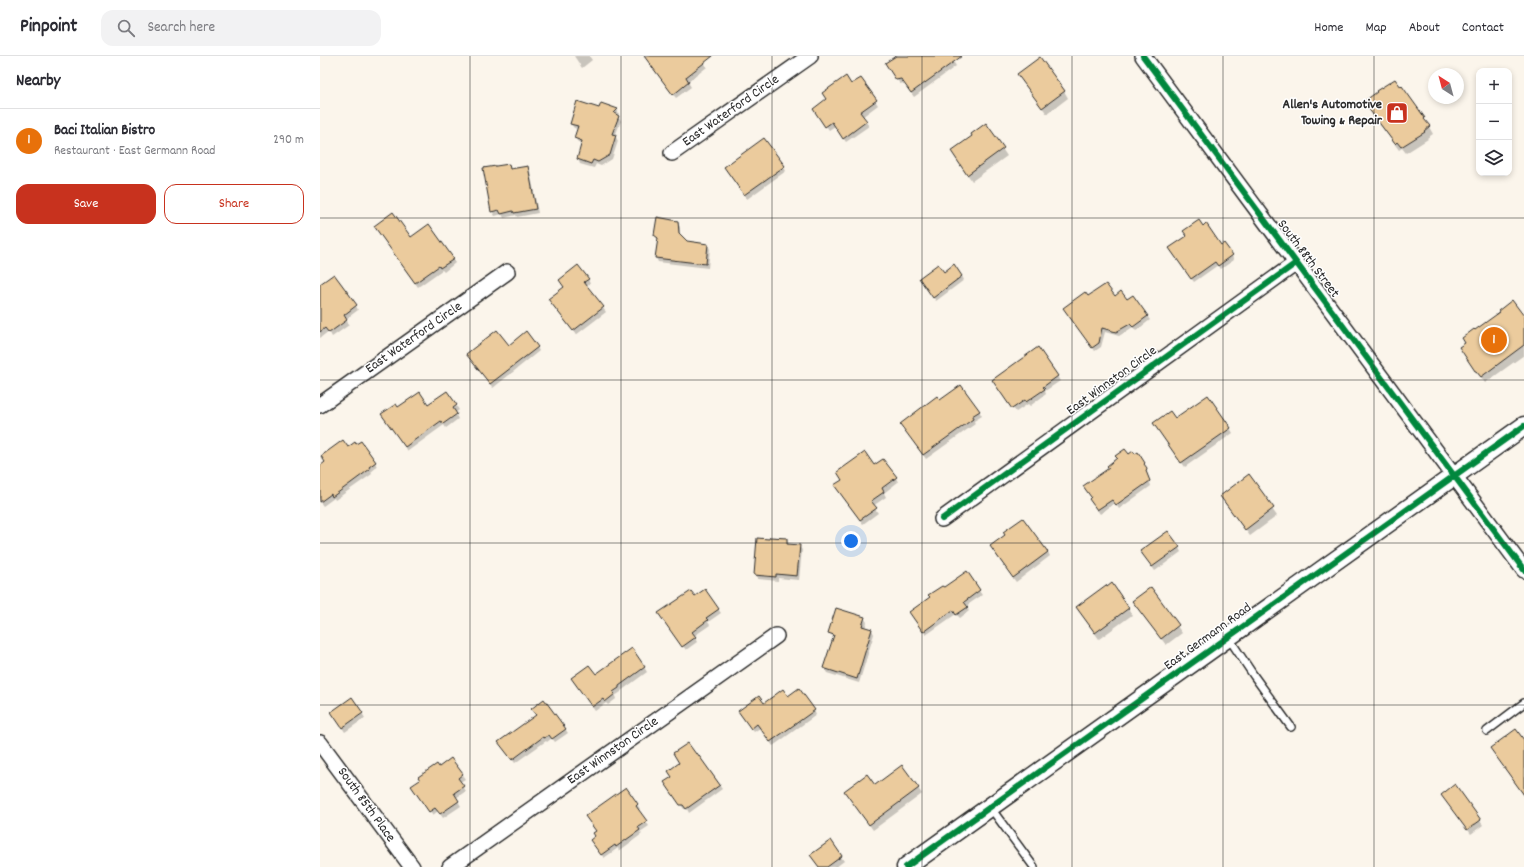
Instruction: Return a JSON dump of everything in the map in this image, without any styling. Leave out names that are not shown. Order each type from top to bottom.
[{"type":"street","name":"East Waterford Circle","points":[[672,153],[810,56]]},
{"type":"street","name":"South 88th Street","points":[[1143,56],[1524,570]]},
{"type":"street","name":"East Winnston Circle","points":[[942,519],[1296,263]]},
{"type":"street","name":"East Waterford Circle","points":[[320,405],[507,272]]},
{"type":"street","name":"East Germann Road","points":[[906,867],[1524,426]]},
{"type":"street","name":"East Winnston Circle","points":[[450,867],[776,636]]},
{"type":"street","name":"South 85th Place","points":[[320,743],[412,867]]},
{"type":"lane","points":[[1228,637],[1291,727]]},
{"type":"lane","points":[[1487,731],[1524,704]]},
{"type":"lane","points":[[990,807],[1034,867]]},
{"type":"building","points":[[644,56],[713,56],[686,77],[689,82],[673,95]]},
{"type":"building","points":[[896,56],[962,56],[911,93],[901,79],[896,80],[885,63]]},
{"type":"building","points":[[1040,57],[1065,91],[1042,108],[1017,74]]},
{"type":"building","points":[[846,76],[851,84],[861,78],[877,100],[860,112],[867,121],[843,139],[832,122],[825,127],[813,109],[826,99],[822,93]]},
{"type":"building","name":"Allen's Automotive Towing & Repair","points":[[1395,79],[1401,87],[1402,86],[1430,126],[1424,131],[1425,132],[1401,147],[1397,142],[1395,144],[1368,108],[1370,106],[1366,100],[1377,92],[1376,91]]},
{"type":"building","points":[[577,101],[599,108],[601,103],[618,109],[614,113],[619,116],[612,134],[616,135],[610,155],[598,162],[593,160],[591,164],[577,159],[582,141],[574,138],[578,126],[570,124]]},
{"type":"building","points":[[986,123],[1004,148],[967,175],[951,151],[972,136],[971,134]]},
{"type":"building","points":[[764,138],[785,166],[744,195],[724,167]]},
{"type":"building","points":[[509,164],[510,169],[528,166],[536,209],[514,213],[513,211],[501,214],[499,210],[491,212],[483,168]]},
{"type":"building","points":[[393,212],[411,237],[429,224],[454,259],[440,268],[439,266],[415,283],[374,226]]},
{"type":"building","points":[[657,217],[678,221],[679,233],[687,241],[708,244],[706,264],[655,258],[658,238],[654,235]]},
{"type":"building","points":[[1199,220],[1203,226],[1206,223],[1221,245],[1224,243],[1233,255],[1218,266],[1215,262],[1191,279],[1169,248],[1187,236],[1183,231]]},
{"type":"building","points":[[938,264],[944,272],[954,264],[962,276],[933,298],[919,278]]},
{"type":"building","points":[[578,265],[589,279],[584,282],[604,307],[573,331],[548,299],[564,287],[559,280]]},
{"type":"building","points":[[334,274],[357,305],[344,315],[347,320],[329,333],[325,328],[320,332],[320,284]]},
{"type":"building","points":[[1106,284],[1115,296],[1121,291],[1127,299],[1133,295],[1148,316],[1133,327],[1130,324],[1116,332],[1102,328],[1099,343],[1092,348],[1063,308],[1085,292],[1088,296]]},
{"type":"building","points":[[1512,300],[1524,316],[1524,345],[1481,377],[1475,371],[1459,347],[1465,343],[1462,338],[1500,312],[1498,311]]},
{"type":"building","points":[[497,330],[509,345],[526,331],[538,347],[490,384],[466,354]]},
{"type":"building","points":[[1038,347],[1058,376],[1043,387],[1045,389],[1026,402],[1025,400],[1012,409],[992,380]]},
{"type":"building","points":[[961,385],[980,411],[972,416],[973,419],[923,455],[900,424],[937,396],[940,400]]},
{"type":"building","points":[[447,391],[457,405],[453,408],[457,414],[443,424],[441,421],[405,447],[381,414],[396,404],[398,407],[420,392],[428,404]]},
{"type":"building","points":[[1208,395],[1231,428],[1181,463],[1153,423],[1170,411],[1175,418]]},
{"type":"building","points":[[343,440],[348,447],[355,442],[356,444],[361,441],[376,462],[369,467],[370,469],[332,497],[331,494],[320,502],[320,466],[325,462],[321,456]]},
{"type":"building","points":[[1125,449],[1129,454],[1133,451],[1135,454],[1138,452],[1145,463],[1144,464],[1147,468],[1146,471],[1150,481],[1116,505],[1112,500],[1097,510],[1089,499],[1091,497],[1083,486],[1109,468],[1107,466],[1117,458],[1115,456]]},
{"type":"building","points":[[865,452],[874,465],[883,459],[897,477],[882,488],[884,492],[871,501],[877,508],[860,520],[834,485],[842,480],[837,472]]},
{"type":"building","points":[[1249,474],[1274,508],[1245,530],[1220,496]]},
{"type":"building","points":[[1023,518],[1048,552],[1013,578],[990,546],[1005,535],[1003,532]]},
{"type":"building","points":[[1168,531],[1180,547],[1152,567],[1140,551]]},
{"type":"building","points":[[770,537],[787,538],[787,544],[800,545],[797,576],[776,574],[776,577],[754,575],[757,538],[769,539]]},
{"type":"building","points":[[967,571],[980,590],[964,602],[968,607],[956,615],[953,610],[923,632],[909,612],[930,597],[928,595],[942,586],[944,587]]},
{"type":"building","points":[[1112,583],[1129,608],[1095,633],[1076,607],[1106,585],[1107,587]]},
{"type":"building","points":[[1151,587],[1179,625],[1161,639],[1132,601]]},
{"type":"building","points":[[705,589],[719,609],[706,618],[708,620],[692,632],[696,637],[682,647],[658,613],[691,591],[695,596]]},
{"type":"building","points":[[836,608],[865,617],[862,626],[872,629],[857,679],[823,668],[834,635],[828,633]]},
{"type":"building","points":[[632,648],[645,667],[619,686],[619,688],[613,692],[615,694],[605,702],[603,699],[592,707],[571,678],[589,665],[596,674]]},
{"type":"building","points":[[799,688],[815,710],[770,742],[757,724],[751,729],[738,711],[759,696],[764,703],[783,689],[788,696]]},
{"type":"building","points":[[352,697],[363,713],[342,728],[331,712]]},
{"type":"building","points":[[544,699],[566,729],[552,739],[549,735],[544,738],[543,737],[512,760],[498,742],[536,715],[531,709]]},
{"type":"building","points":[[1516,729],[1524,740],[1524,795],[1490,748]]},
{"type":"building","points":[[688,743],[720,785],[686,809],[683,805],[680,805],[664,782],[672,777],[668,771],[679,763],[673,753]]},
{"type":"building","points":[[451,758],[463,774],[458,778],[464,786],[454,793],[459,801],[440,814],[435,808],[429,812],[411,786],[420,780],[418,777],[437,764],[439,767]]},
{"type":"building","points":[[902,765],[919,788],[869,825],[844,791],[867,774],[875,785]]},
{"type":"building","points":[[1455,784],[1481,820],[1467,830],[1441,795]]},
{"type":"building","points":[[626,787],[638,804],[636,806],[647,821],[638,827],[640,830],[616,847],[615,845],[601,855],[590,840],[595,836],[593,833],[596,831],[585,816]]},
{"type":"building","points":[[831,840],[842,856],[827,867],[819,867],[810,855]]},
{"type":"cycle path","points":[[1143,56],[1524,570]]},
{"type":"cycle path","points":[[942,519],[1296,263]]},
{"type":"cycle path","points":[[906,867],[1524,426]]},
{"type":"place","name":"Allen's Automotive Towing & Repair","points":[[1397,113]]},
{"type":"place","name":"Baci Italian Bistro","points":[[1494,340]]}]
